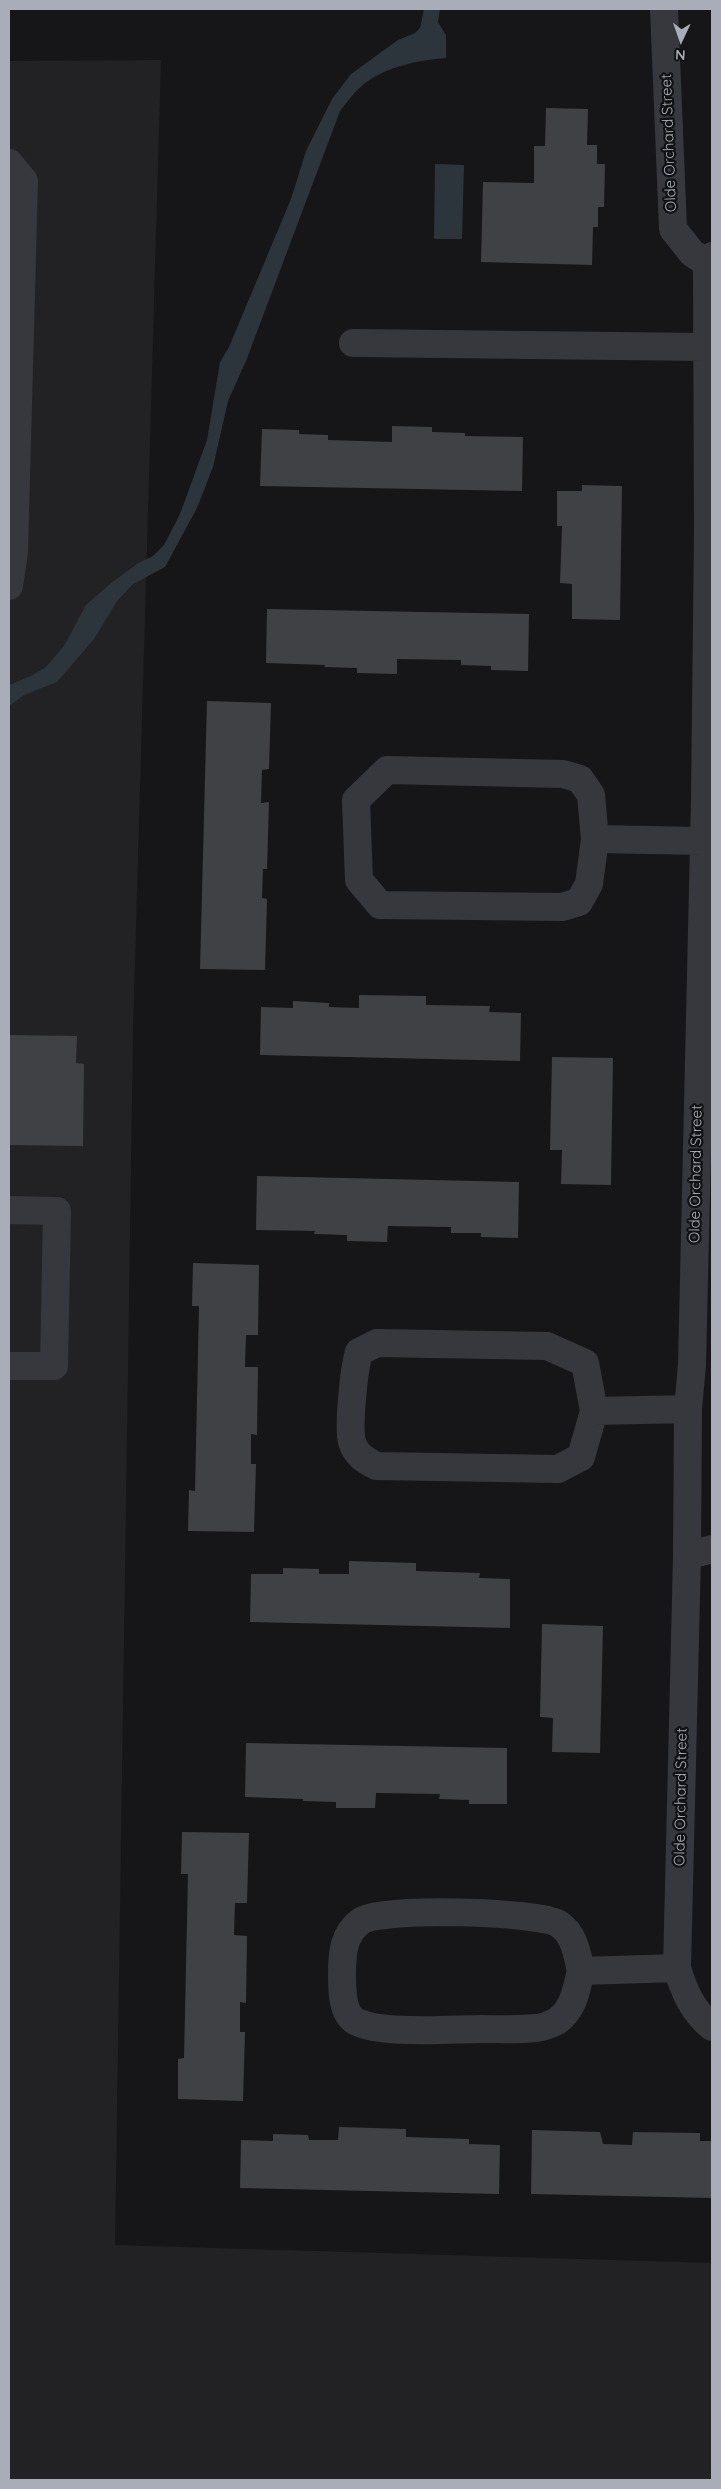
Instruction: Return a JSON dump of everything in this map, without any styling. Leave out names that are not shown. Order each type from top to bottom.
[{"type":"street","name":"Olde Orchard Street","points":[[664,9],[672,223],[680,240],[692,253],[710,260],[706,347],[710,415],[708,802],[703,841],[706,982],[702,1371],[688,1409],[700,1552],[677,1968],[686,1996],[702,2019],[712,2027]]},
{"type":"street","points":[[9,163],[24,181],[14,552],[9,586]]},
{"type":"street","points":[[353,342],[706,347]]},
{"type":"street","points":[[387,770],[563,774],[580,778],[591,795],[595,839],[589,884],[579,902],[562,907],[380,905],[359,880],[356,800],[387,770]]},
{"type":"street","points":[[595,839],[703,841]]},
{"type":"street","points":[[9,1210],[57,1211],[54,1366],[9,1366]]},
{"type":"street","points":[[377,1343],[547,1346],[585,1363],[594,1411],[581,1457],[558,1469],[376,1466],[361,1458],[352,1441],[353,1371],[358,1352],[377,1343]]},
{"type":"street","points":[[594,1411],[688,1409]]},
{"type":"street","points":[[440,1912],[539,1917],[559,1924],[575,1942],[580,1971],[573,2003],[556,2021],[537,2028],[419,2029],[371,2027],[353,2020],[344,2004],[342,1975],[346,1937],[362,1920],[384,1914],[440,1912]]},
{"type":"street","points":[[580,1971],[677,1968]]},
{"type":"shaded area","points":[[424,9],[440,9],[438,22],[446,35],[446,58],[403,65],[372,78],[351,97],[340,111],[246,361],[228,401],[213,467],[197,508],[165,567],[133,584],[117,601],[94,639],[57,682],[24,695],[9,706],[9,685],[31,676],[46,667],[64,646],[86,605],[137,564],[153,556],[164,545],[180,514],[207,440],[220,362],[229,347],[291,199],[306,151],[332,99],[351,74],[398,40],[415,33],[420,28]]},
{"type":"shaded area","points":[[161,60],[133,1030],[115,2245],[712,2263],[712,2480],[9,2480],[9,61]]},
{"type":"shaded area","points":[[435,164],[464,165],[462,239],[434,239]]},
{"type":"building","points":[[546,108],[588,109],[587,145],[597,145],[597,164],[605,164],[604,207],[598,207],[598,227],[593,227],[592,265],[481,262],[483,182],[534,183],[534,146],[545,146]]},
{"type":"building","points":[[392,426],[432,427],[432,432],[465,433],[465,436],[523,437],[522,491],[260,486],[262,429],[299,430],[299,434],[328,435],[328,440],[392,442]]},
{"type":"building","points":[[582,485],[622,486],[620,620],[572,619],[572,584],[560,583],[562,526],[557,526],[557,491],[582,491]]},
{"type":"building","points":[[267,609],[529,614],[528,671],[491,670],[491,666],[461,665],[461,660],[397,659],[397,674],[357,673],[357,668],[324,667],[325,665],[266,663]]},
{"type":"building","points":[[207,701],[271,703],[269,769],[262,770],[261,803],[269,802],[267,869],[263,869],[262,898],[267,899],[265,970],[200,969]]},
{"type":"building","points":[[359,995],[426,996],[426,1005],[490,1006],[489,1012],[521,1013],[520,1061],[260,1055],[261,1007],[293,1008],[293,1001],[329,1003],[329,1007],[359,1008]]},
{"type":"building","points":[[9,1035],[77,1036],[76,1063],[84,1064],[83,1146],[9,1145]]},
{"type":"building","points":[[552,1057],[613,1058],[611,1185],[561,1184],[562,1150],[550,1150]]},
{"type":"building","points":[[257,1176],[519,1182],[518,1238],[481,1237],[481,1233],[451,1233],[451,1227],[388,1226],[387,1242],[347,1241],[347,1235],[314,1234],[315,1231],[256,1230]]},
{"type":"building","points":[[193,1263],[259,1265],[258,1335],[246,1335],[245,1367],[258,1367],[257,1435],[251,1434],[251,1464],[256,1464],[254,1532],[188,1531],[189,1490],[195,1491],[199,1306],[192,1306]]},
{"type":"building","points":[[349,1561],[416,1563],[416,1571],[480,1573],[479,1578],[510,1579],[510,1628],[250,1622],[251,1574],[283,1574],[283,1568],[319,1569],[319,1574],[349,1574]]},
{"type":"building","points":[[542,1624],[603,1626],[600,1753],[552,1752],[553,1718],[540,1717]]},
{"type":"building","points":[[246,1743],[507,1748],[507,1804],[469,1804],[469,1800],[439,1799],[440,1794],[376,1793],[375,1808],[336,1808],[336,1802],[245,1797]]},
{"type":"building","points":[[182,1832],[249,1833],[247,1903],[235,1903],[234,1935],[247,1936],[246,2003],[240,2002],[240,2032],[245,2032],[243,2101],[178,2099],[178,2059],[184,2058],[188,1874],[181,1874]]},
{"type":"building","points":[[339,2127],[406,2129],[406,2137],[469,2139],[469,2144],[500,2145],[499,2194],[240,2188],[241,2140],[273,2141],[273,2134],[308,2135],[309,2140],[338,2140]]},
{"type":"building","points":[[532,2130],[600,2132],[603,2144],[632,2145],[633,2132],[700,2133],[700,2141],[712,2141],[712,2198],[531,2194]]}]
